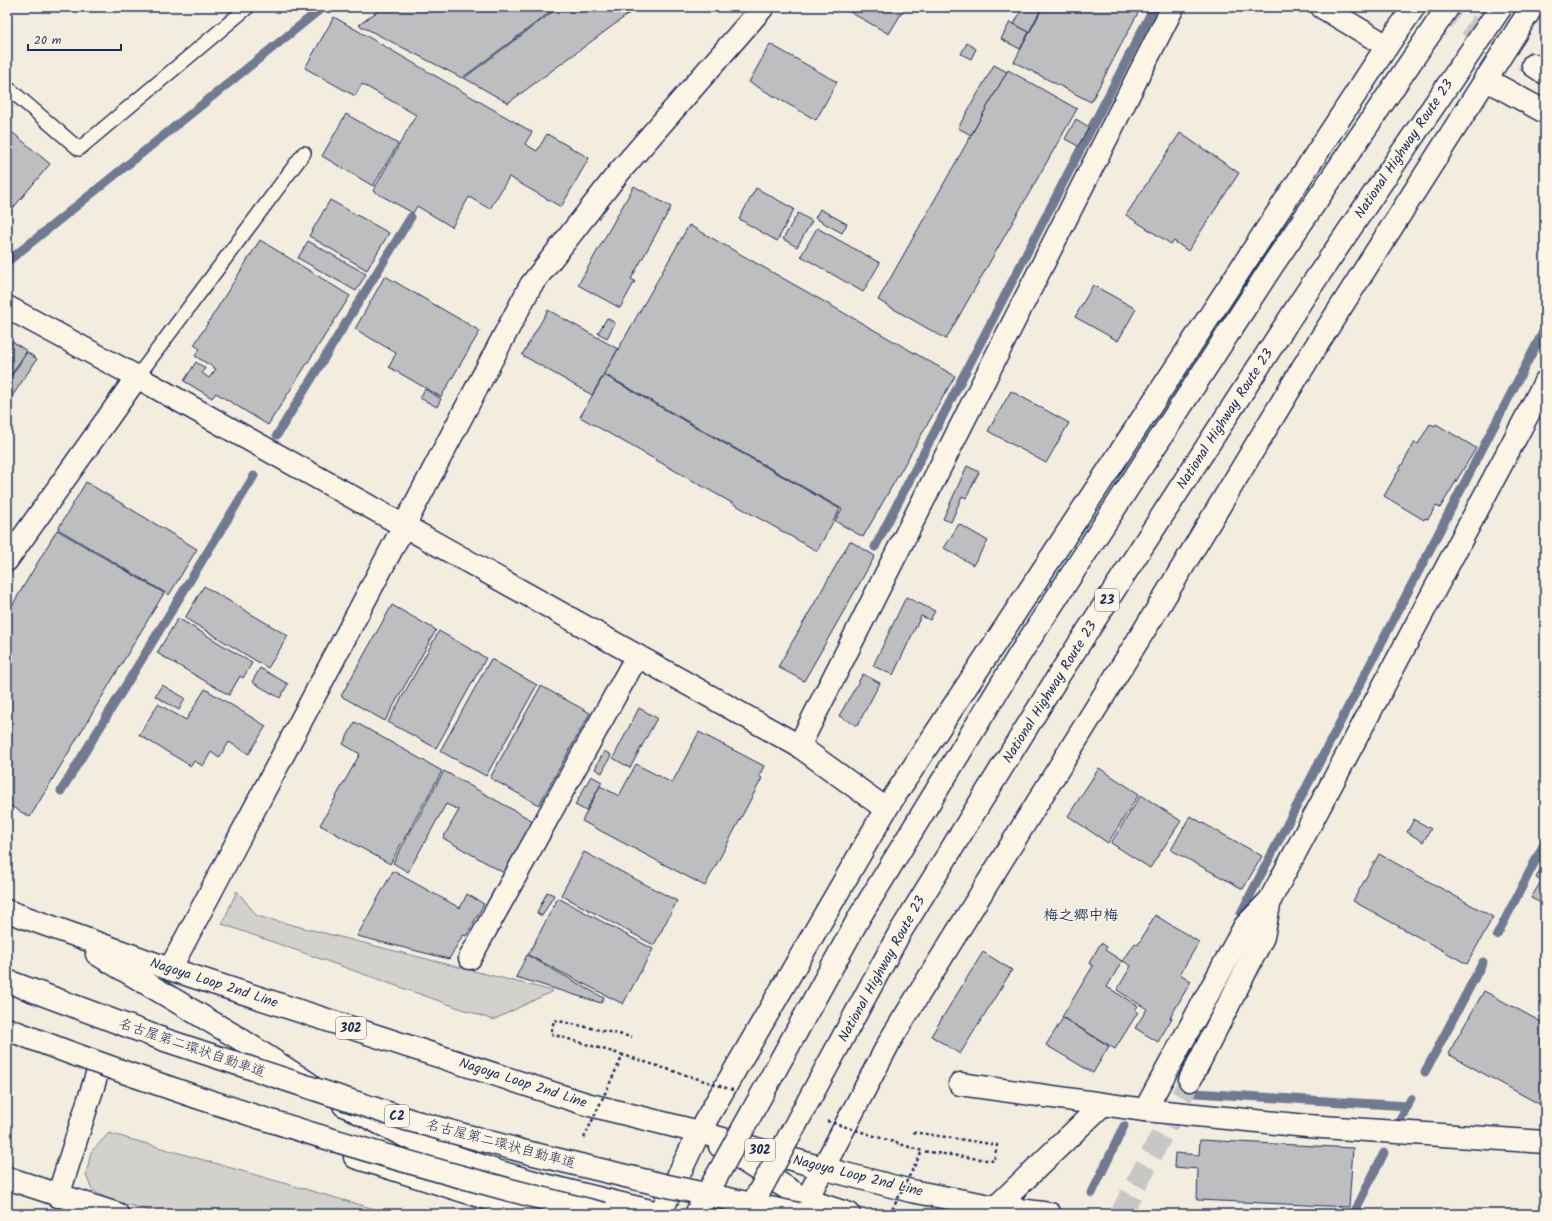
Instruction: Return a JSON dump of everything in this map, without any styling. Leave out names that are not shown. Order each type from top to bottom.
[{"type":"main road","points":[[170,969],[531,285],[620,171],[763,7]]},
{"type":"main road","points":[[799,746],[1173,7]]},
{"type":"main road","points":[[1322,7],[1386,46]]},
{"type":"main road","points":[[57,929],[240,1039],[330,1097],[411,1139],[446,1154],[493,1170],[544,1185],[661,1214],[699,1132],[886,809],[1386,46],[1414,7]]},
{"type":"main road","points":[[696,1214],[860,916],[1018,657],[1272,266],[1448,7]]},
{"type":"main road","name":"National Highway Route 23","points":[[747,1214],[899,934],[1059,675],[1305,295],[1501,7]]},
{"type":"main road","points":[[801,1209],[891,1039],[1153,616],[1311,354],[1532,7]]},
{"type":"main road","points":[[1485,79],[1545,112]]},
{"type":"main road","points":[[7,307],[799,746],[886,809]]},
{"type":"main road","points":[[7,560],[137,378]]},
{"type":"main road","points":[[1145,1110],[1244,926],[1270,900],[1545,382]]},
{"type":"main road","points":[[470,958],[637,656]]},
{"type":"main road","points":[[1190,1080],[1263,937],[1270,900]]},
{"type":"main road","name":"Nagoya Loop 2nd Line","points":[[7,911],[170,969],[586,1104],[699,1132],[822,1168],[911,1191],[1050,1214]]},
{"type":"main road","name":"名古屋第二環状自動車道","points":[[7,981],[165,1040],[409,1120],[526,1152],[663,1185],[801,1209]]},
{"type":"main road","points":[[7,1028],[127,1072],[276,1123],[396,1160],[604,1214]]},
{"type":"main road","points":[[7,1041],[371,1162],[537,1214]]},
{"type":"main road","points":[[58,1196],[98,1071]]},
{"type":"main road","points":[[960,1084],[1145,1110],[1307,1126],[1545,1142]]},
{"type":"main road","points":[[996,1206],[1102,1105]]},
{"type":"main road","points":[[699,1132],[801,1209],[849,1214]]},
{"type":"main road","points":[[7,1178],[58,1196],[117,1214]]},
{"type":"lane","points":[[7,87],[79,149],[248,7]]},
{"type":"lane","points":[[137,378],[304,153]]},
{"type":"path","points":[[632,1037],[554,1020],[550,1034],[623,1055],[735,1091]]},
{"type":"path","points":[[582,1142],[623,1055]]},
{"type":"path","points":[[825,1120],[922,1151],[994,1161],[997,1145],[913,1132]]},
{"type":"path","points":[[890,1214],[922,1151]]},
{"type":"shaded area","points":[[237,891],[257,916],[553,991],[493,1020],[222,924]]},
{"type":"shaded area","points":[[109,1133],[392,1214],[162,1214],[107,1199],[92,1190],[86,1175],[91,1152]]},
{"type":"building","points":[[383,7],[557,7],[462,78],[359,25]]},
{"type":"building","points":[[559,7],[632,7],[634,10],[508,103],[464,78]]},
{"type":"building","points":[[841,7],[905,7],[889,34]]},
{"type":"building","points":[[1023,7],[1042,7],[1029,32],[1014,24]]},
{"type":"building","points":[[1043,7],[1141,7],[1091,102],[1014,62]]},
{"type":"building","points":[[334,17],[532,132],[525,144],[537,151],[547,134],[589,158],[561,207],[509,177],[490,209],[469,197],[452,227],[417,206],[413,213],[373,191],[416,115],[362,84],[355,96],[305,68]]},
{"type":"building","points":[[1010,22],[1029,32],[1020,49],[1001,39]]},
{"type":"building","points":[[967,43],[976,49],[971,59],[961,54]]},
{"type":"building","points":[[770,44],[837,82],[816,120],[749,82]]},
{"type":"building","points":[[994,65],[1007,72],[971,135],[958,128]]},
{"type":"building","points":[[1008,70],[1077,109],[946,339],[878,300]]},
{"type":"building","points":[[346,114],[398,144],[373,186],[322,156]]},
{"type":"building","points":[[1076,119],[1089,127],[1078,146],[1065,139]]},
{"type":"building","points":[[7,128],[50,164],[8,214],[7,213]]},
{"type":"building","points":[[1180,133],[1239,173],[1188,251],[1174,241],[1171,244],[1126,215]]},
{"type":"building","points":[[634,186],[671,207],[631,279],[635,281],[620,308],[578,285]]},
{"type":"building","points":[[756,188],[794,209],[777,241],[739,219]]},
{"type":"building","points":[[330,200],[389,233],[367,270],[309,236]]},
{"type":"building","points":[[820,209],[847,224],[842,233],[815,218]]},
{"type":"building","points":[[798,213],[812,221],[797,247],[783,239]]},
{"type":"building","points":[[689,225],[955,376],[863,537],[835,521],[842,509],[604,374]]},
{"type":"building","points":[[817,228],[880,263],[863,292],[801,256]]},
{"type":"building","points":[[260,240],[350,296],[268,425],[216,393],[212,398],[184,381],[196,362],[205,368],[202,373],[209,378],[216,369],[195,356],[200,349],[194,345]]},
{"type":"building","points":[[308,241],[366,274],[356,291],[298,258]]},
{"type":"building","points":[[385,276],[480,331],[441,397],[389,367],[396,353],[355,329]]},
{"type":"building","points":[[1093,285],[1136,309],[1118,341],[1075,317]]},
{"type":"building","points":[[548,310],[618,349],[592,395],[522,355]]},
{"type":"building","points":[[607,318],[615,323],[607,338],[598,333]]},
{"type":"building","points":[[7,338],[27,351],[7,381]]},
{"type":"building","points":[[27,352],[37,359],[7,404],[7,383]]},
{"type":"building","points":[[604,375],[840,509],[817,551],[580,417]]},
{"type":"building","points":[[425,389],[441,399],[437,407],[420,398]]},
{"type":"building","points":[[1011,391],[1069,423],[1046,463],[988,431]]},
{"type":"building","points":[[1430,424],[1435,426],[1436,424],[1476,448],[1440,508],[1436,506],[1428,519],[1425,518],[1424,520],[1384,496],[1415,442],[1418,444]]},
{"type":"building","points":[[967,466],[979,472],[966,498],[962,496],[951,522],[943,519]]},
{"type":"building","points":[[86,482],[197,549],[169,595],[58,529]]},
{"type":"building","points":[[959,524],[988,541],[973,565],[944,548]]},
{"type":"building","points":[[57,530],[164,593],[30,817],[7,804],[7,614]]},
{"type":"building","points":[[850,541],[875,556],[804,681],[778,667]]},
{"type":"building","points":[[204,586],[288,636],[268,668],[185,618]]},
{"type":"building","points":[[906,597],[935,611],[930,620],[921,616],[893,675],[873,666]]},
{"type":"building","points":[[392,605],[436,630],[385,721],[341,696]]},
{"type":"building","points":[[178,618],[252,663],[243,678],[240,676],[229,695],[157,653]]},
{"type":"building","points":[[439,631],[486,658],[436,748],[388,722]]},
{"type":"building","points":[[491,659],[537,685],[486,776],[440,751]]},
{"type":"building","points":[[260,668],[288,684],[280,698],[252,682]]},
{"type":"building","points":[[863,674],[880,683],[857,726],[839,716]]},
{"type":"building","points":[[162,685],[185,698],[179,710],[155,696]]},
{"type":"building","points":[[541,686],[590,713],[539,805],[490,778]]},
{"type":"building","points":[[205,689],[266,726],[249,754],[229,742],[219,758],[211,752],[203,766],[194,761],[191,766],[139,735],[158,704],[186,720]]},
{"type":"building","points":[[639,708],[657,718],[630,768],[613,758]]},
{"type":"building","points":[[355,722],[442,771],[390,864],[320,825],[360,754],[343,744]]},
{"type":"building","points":[[699,732],[764,766],[759,776],[762,778],[705,886],[582,821],[600,786],[619,796],[636,764],[672,783]]},
{"type":"building","points":[[604,751],[611,755],[602,773],[595,769]]},
{"type":"building","points":[[1099,768],[1139,794],[1108,843],[1068,816]]},
{"type":"building","points":[[444,771],[533,821],[504,873],[443,838],[459,810],[446,804],[408,872],[393,863]]},
{"type":"building","points":[[591,776],[602,782],[586,811],[575,805]]},
{"type":"building","points":[[1141,795],[1181,821],[1150,868],[1111,843]]},
{"type":"building","points":[[1190,816],[1262,856],[1243,889],[1171,850]]},
{"type":"building","points":[[1414,819],[1431,829],[1423,842],[1407,832]]},
{"type":"building","points":[[584,852],[677,901],[654,945],[561,895]]},
{"type":"building","points":[[1379,854],[1493,917],[1467,964],[1353,901]]},
{"type":"building","points":[[1540,870],[1545,872],[1545,883],[1536,878]]},
{"type":"building","points":[[393,871],[460,908],[467,894],[484,904],[466,936],[463,935],[449,959],[357,936]]},
{"type":"building","points":[[1540,883],[1545,886],[1545,896],[1541,903],[1531,898]]},
{"type":"building","points":[[547,892],[554,895],[542,916],[537,913]]},
{"type":"building","points":[[558,898],[653,949],[623,1004],[528,955]]},
{"type":"building","points":[[1155,915],[1199,942],[1180,974],[1191,981],[1158,1042],[1135,1028],[1147,1009],[1117,990],[1131,966],[1123,961],[1135,943],[1138,945]]},
{"type":"building","points":[[1101,943],[1107,947],[1105,950],[1122,961],[1107,987],[1138,1006],[1135,1010],[1138,1012],[1115,1049],[1062,1017],[1093,966],[1089,963]]},
{"type":"building","points":[[983,952],[1012,970],[960,1054],[931,1036]]},
{"type":"building","points":[[527,955],[604,998],[601,1003],[516,977]]},
{"type":"building","points":[[1484,991],[1545,1024],[1545,1094],[1539,1104],[1448,1054]]},
{"type":"building","points":[[1063,1018],[1109,1046],[1093,1073],[1046,1045]]},
{"type":"building","points":[[1200,1140],[1353,1148],[1349,1207],[1197,1200],[1198,1169],[1174,1167],[1175,1153],[1199,1155]]},
{"type":"waterway","points":[[7,262],[323,7]]},
{"type":"waterway","points":[[875,547],[1154,7]]},
{"type":"waterway","points":[[277,435],[411,217]]},
{"type":"waterway","points":[[1241,913],[1545,328]]},
{"type":"waterway","points":[[61,791],[254,476]]},
{"type":"waterway","points":[[1497,935],[1545,842]]},
{"type":"waterway","points":[[1425,1072],[1483,962]]},
{"type":"waterway","points":[[1195,1093],[1408,1106]]},
{"type":"waterway","points":[[1400,1120],[1411,1099]]},
{"type":"waterway","points":[[1092,1193],[1124,1126]]},
{"type":"waterway","points":[[1355,1211],[1384,1153]]},
{"type":"tunnel","points":[[1439,7],[1533,65]]},
{"type":"tunnel","points":[[1121,1214],[1190,1080]]},
{"type":"district","name":"梅之郷中梅","points":[[1081,916]]}]
